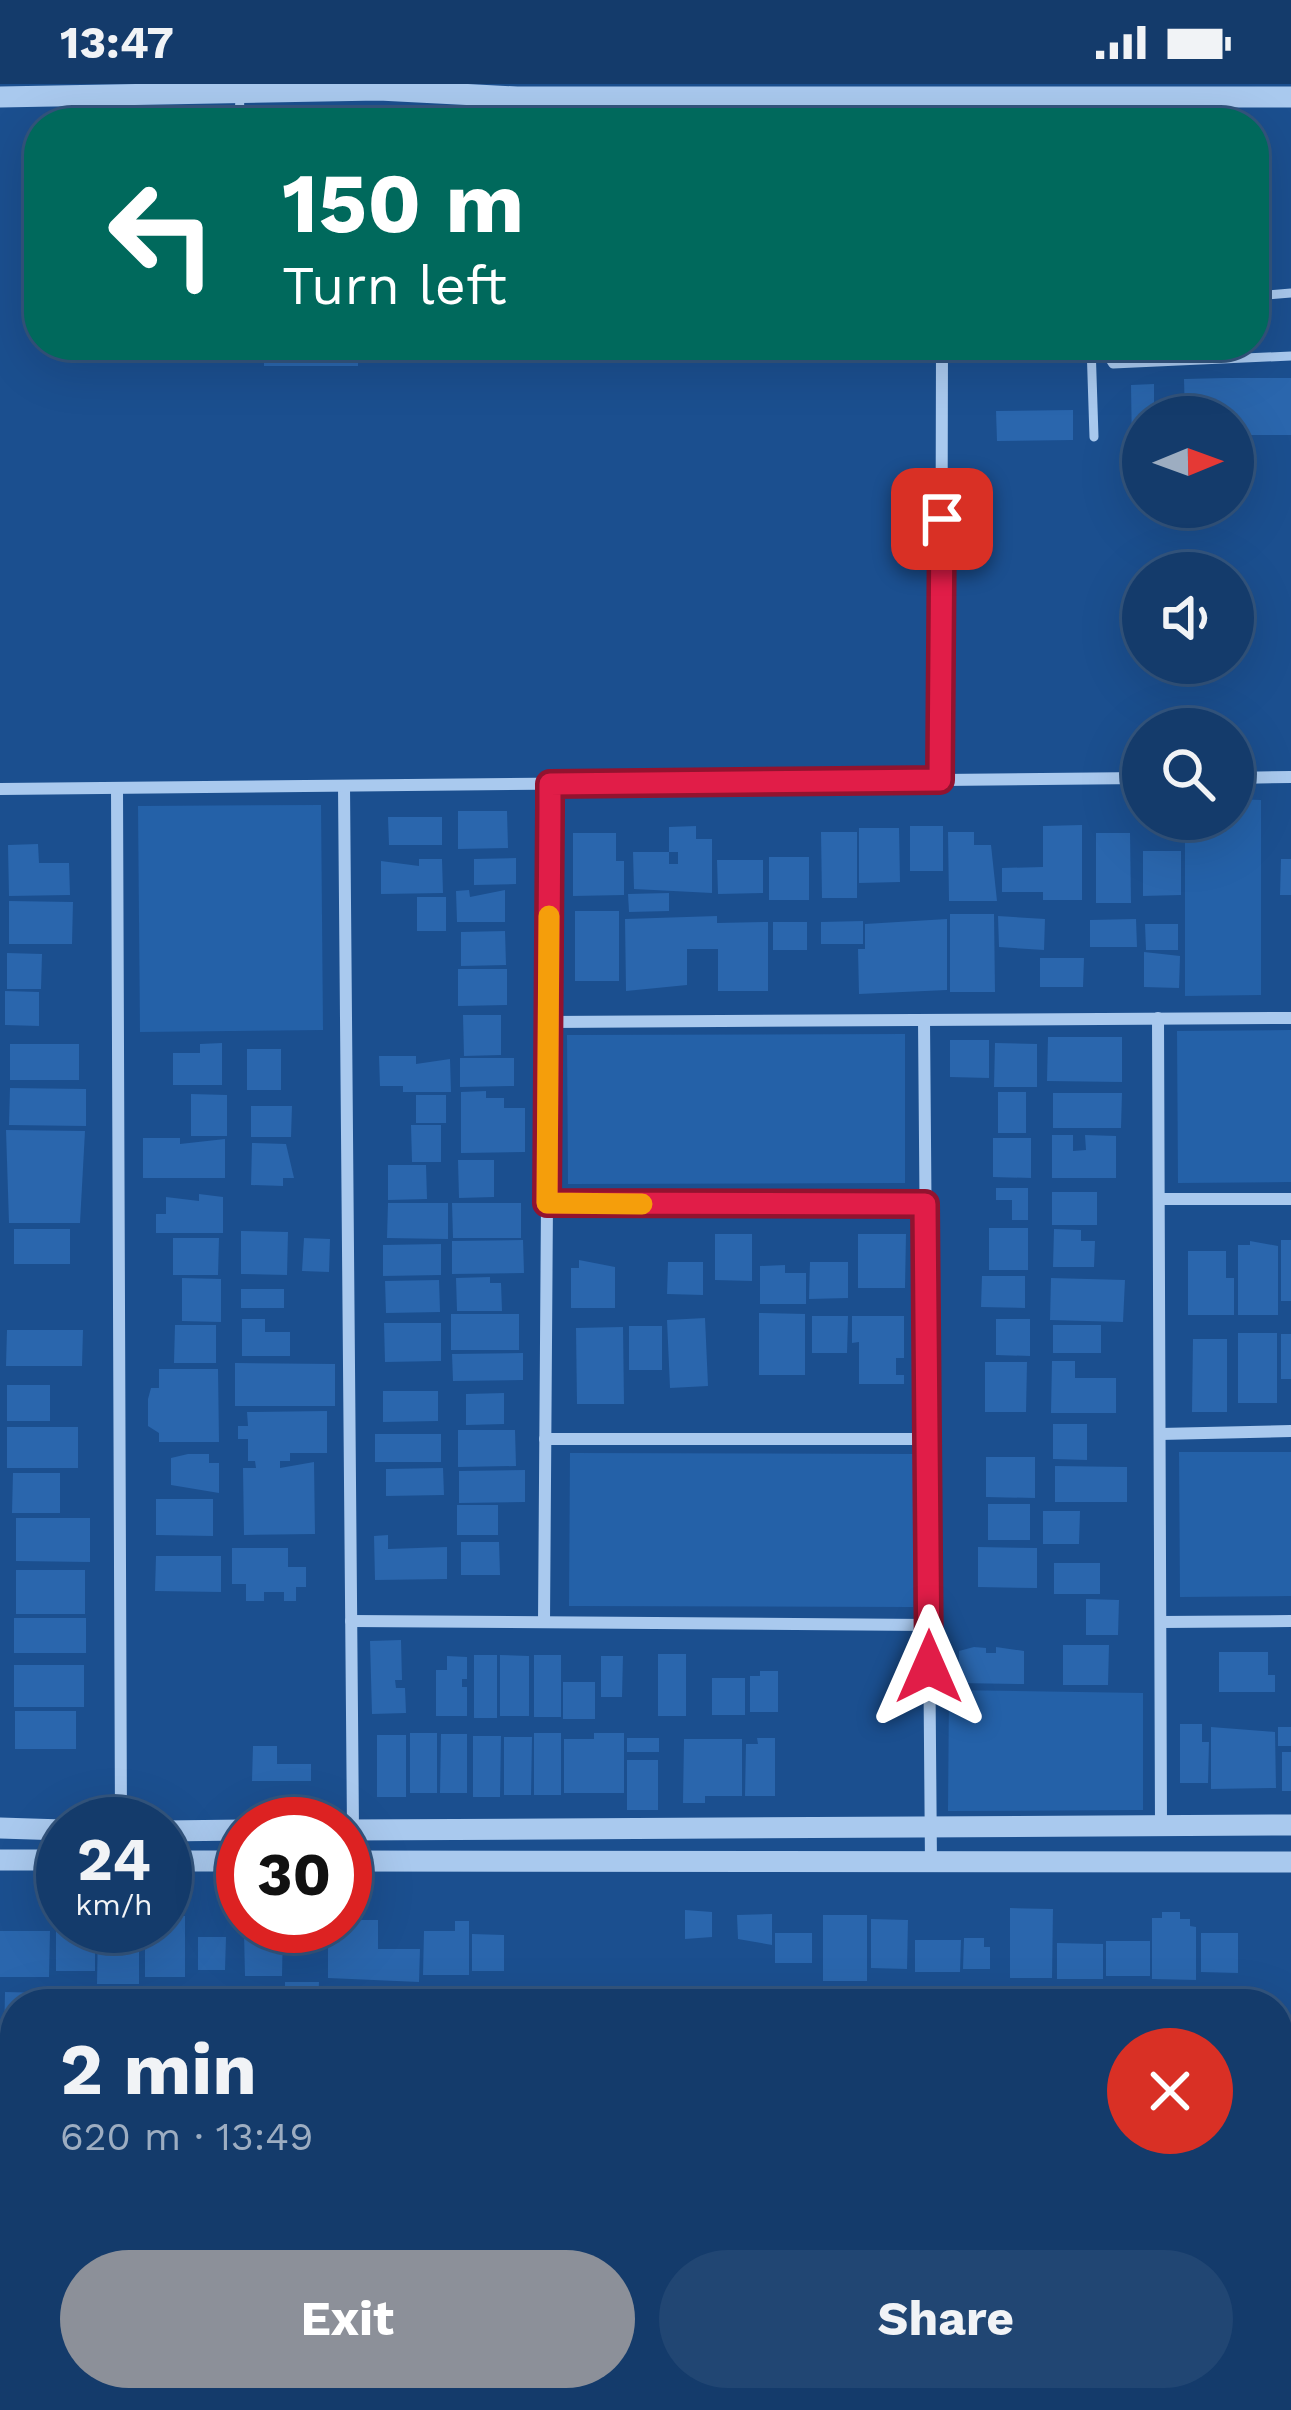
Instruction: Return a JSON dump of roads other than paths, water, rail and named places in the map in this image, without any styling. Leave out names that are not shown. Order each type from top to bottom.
[{"type":"street","points":[[0,97],[379,90],[517,97],[1143,99],[1242,90],[1291,97]]},
{"type":"street","points":[[943,99],[943,108]]},
{"type":"street","points":[[940,780],[942,360]]},
{"type":"street","points":[[1254,778],[1291,777]]},
{"type":"street","points":[[0,789],[1122,778]]},
{"type":"street","points":[[544,1622],[550,784]]},
{"type":"street","points":[[344,786],[349,1797]]},
{"type":"street","points":[[118,788],[121,1797]]},
{"type":"street","points":[[1158,1018],[1162,1826]]},
{"type":"street","points":[[548,1022],[1291,1018]]},
{"type":"street","points":[[924,1020],[931,1864]]},
{"type":"street","points":[[1159,1199],[1291,1199]]},
{"type":"street","points":[[547,1203],[925,1204]]},
{"type":"street","points":[[1160,1434],[1291,1431]]},
{"type":"street","points":[[545,1439],[927,1438]]},
{"type":"street","points":[[351,1621],[929,1625]]},
{"type":"street","points":[[1161,1622],[1291,1621]]},
{"type":"street","points":[[372,1830],[1291,1825]]},
{"type":"street","points":[[0,1828],[36,1829]]},
{"type":"street","points":[[0,1860],[36,1860]]},
{"type":"street","points":[[372,1862],[1291,1862]]},
{"type":"lane","points":[[239,94],[239,108]]},
{"type":"lane","points":[[517,97],[517,108]]},
{"type":"lane","points":[[1089,99],[1089,108]]},
{"type":"lane","points":[[1143,99],[1143,108]]},
{"type":"lane","points":[[1091,360],[1094,437]]},
{"type":"lane","points":[[1110,360],[1113,364],[1202,360]]}]
